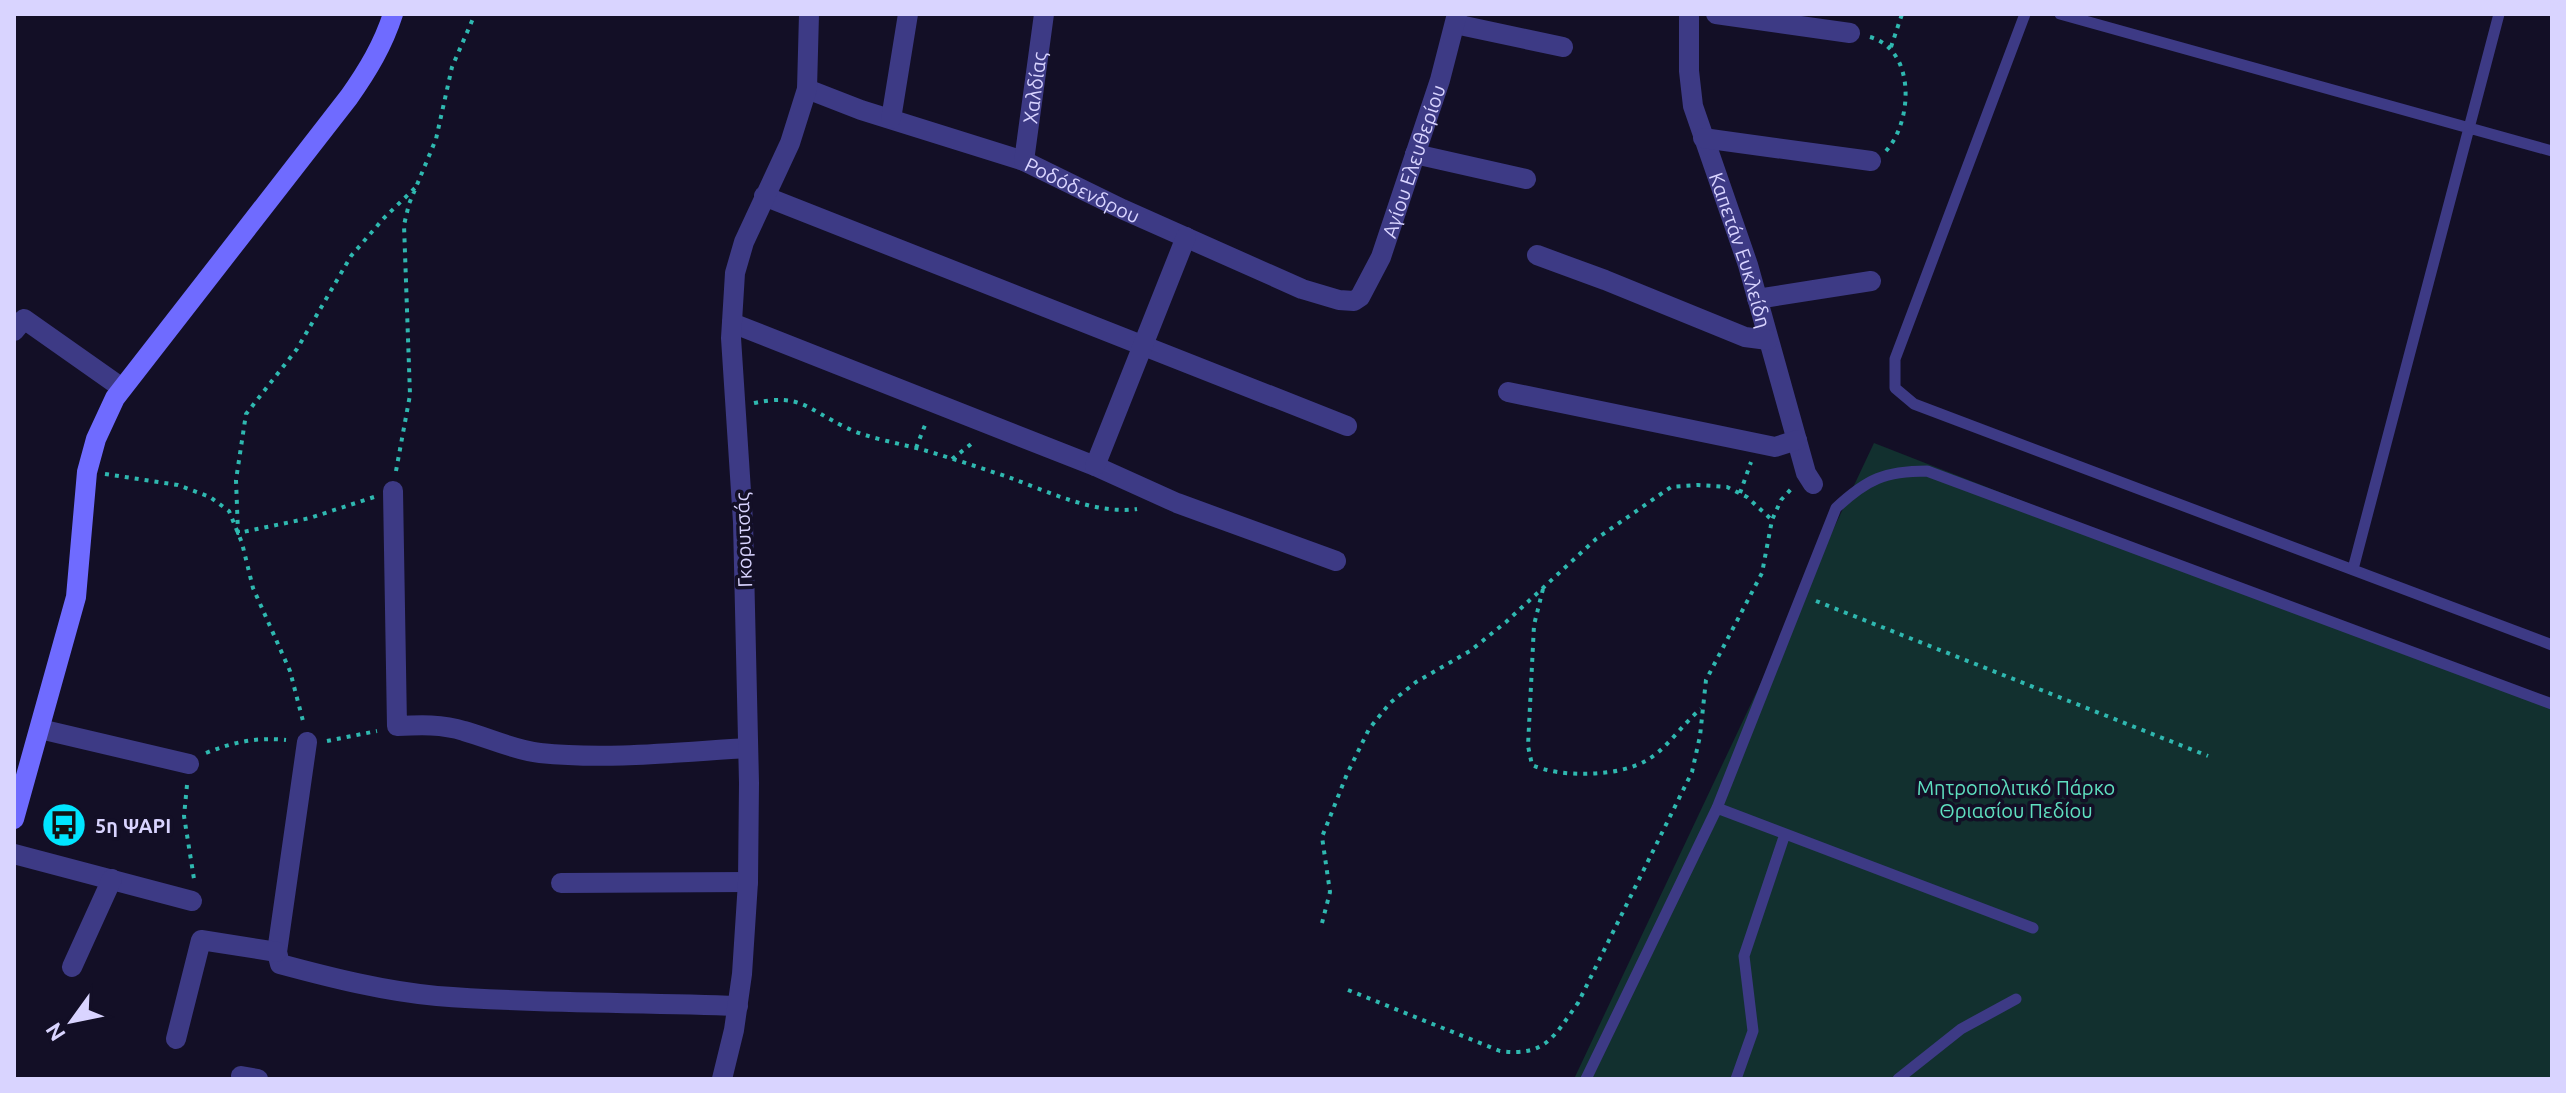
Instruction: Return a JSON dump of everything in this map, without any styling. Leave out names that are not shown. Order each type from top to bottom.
[{"type":"main road","points":[[14,819],[76,597],[87,472],[100,428],[122,388],[349,97],[372,64],[386,37],[393,14]]},
{"type":"street","name":"Γκορυτσάς","points":[[722,1079],[738,1006],[748,920],[743,522],[732,323],[735,273],[744,242],[790,143],[807,89],[809,14]]},
{"type":"street","points":[[891,119],[908,14]]},
{"type":"street","name":"Χαλδίας","points":[[1024,161],[1044,14]]},
{"type":"street","name":"Καπετάν Ευκλείδη","points":[[1689,14],[1692,94],[1703,138],[1743,250],[1810,478]]},
{"type":"street","points":[[1716,14],[1850,33]]},
{"type":"street","points":[[1456,19],[1563,47]]},
{"type":"street","name":"Αγίου Ελευθερίου","points":[[1354,301],[1360,297],[1381,257],[1440,80],[1456,19]]},
{"type":"street","name":"Ροδόδενδρου","points":[[807,89],[1024,161],[1302,289],[1354,301]]},
{"type":"street","points":[[1703,138],[1871,161]]},
{"type":"street","points":[[1415,154],[1526,179]]},
{"type":"street","points":[[764,196],[1347,426]]},
{"type":"street","points":[[1095,466],[1186,237]]},
{"type":"street","points":[[1537,255],[1745,337],[1768,340]]},
{"type":"street","points":[[1757,299],[1871,281]]},
{"type":"street","points":[[14,331],[24,319],[122,388]]},
{"type":"street","points":[[732,323],[1095,466],[1177,503],[1336,561]]},
{"type":"street","points":[[1508,392],[1775,447],[1797,440]]},
{"type":"street","points":[[393,491],[397,726],[433,725],[462,730],[537,753],[574,755],[748,748]]},
{"type":"street","points":[[40,729],[189,764]]},
{"type":"street","points":[[307,742],[277,952],[280,964],[341,981],[436,996],[619,1005],[738,1006]]},
{"type":"street","points":[[14,854],[192,901]]},
{"type":"street","points":[[72,967],[112,879]]},
{"type":"street","points":[[561,883],[748,882]]},
{"type":"street","points":[[176,1039],[201,940],[277,952]]},
{"type":"lane","points":[[2025,14],[1895,359],[1895,388],[1914,404],[2552,645]]},
{"type":"lane","points":[[2060,14],[2552,151]]},
{"type":"lane","points":[[2353,569],[2499,14]]},
{"type":"lane","points":[[1586,1079],[1717,808],[1836,508],[1874,478],[1898,471],[1927,471],[2552,704]]},
{"type":"lane","points":[[1717,808],[2033,928]]},
{"type":"lane","points":[[1736,1079],[1753,1031],[1744,956],[1785,834]]},
{"type":"lane","points":[[1898,1079],[1961,1029],[2016,999]]},
{"type":"path","points":[[238,533],[310,518],[393,491],[410,395],[404,225],[436,139],[452,67],[475,14]]},
{"type":"path","points":[[1891,47],[1902,14]]},
{"type":"path","points":[[1850,33],[1875,38],[1891,47],[1901,64],[1907,91],[1898,132],[1889,150],[1871,161]]},
{"type":"path","points":[[238,533],[236,480],[246,414],[297,349],[351,256],[416,187]]},
{"type":"path","points":[[736,407],[770,400],[793,400],[824,413],[846,428],[1069,499],[1121,511],[1177,503]]},
{"type":"path","points":[[916,448],[933,404]]},
{"type":"path","points":[[87,472],[178,485],[210,497],[229,511],[253,588],[290,671],[307,742]]},
{"type":"path","points":[[1348,990],[1500,1051],[1519,1054],[1539,1049],[1557,1032],[1578,1003],[1692,772],[1700,736],[1706,680],[1762,573],[1772,520],[1781,500],[1810,478]]},
{"type":"path","points":[[1322,923],[1330,892],[1322,837],[1369,729],[1390,703],[1416,682],[1470,651],[1596,539],[1671,487],[1727,487],[1747,497],[1772,520]]},
{"type":"path","points":[[1544,587],[1534,625],[1528,746],[1532,765],[1549,772],[1617,772],[1648,760],[1671,740],[1685,721],[1701,709]]},
{"type":"path","points":[[1801,595],[2208,756]]},
{"type":"path","points":[[192,901],[194,883],[184,816],[189,764],[236,741],[263,737],[307,742],[336,741],[397,726]]},
{"type":"green space","name":"Μητροπολιτικό Πάρκο Θριασίου Πεδίου","points":[[1874,443],[2552,708],[2552,1079],[1574,1079]]},
{"type":"place","name":"5η ΨΑΡΙ","points":[[64,825]]}]
